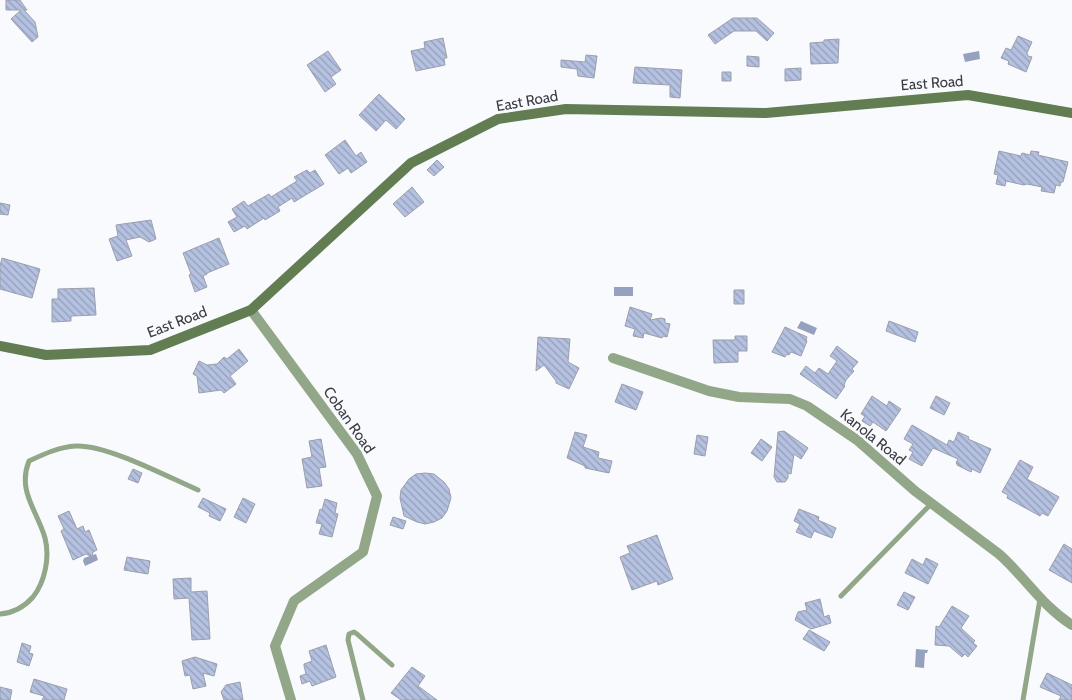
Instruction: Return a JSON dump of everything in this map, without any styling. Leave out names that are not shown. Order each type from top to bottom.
[{"type":"street","name":"East Road","points":[[0,346],[46,355],[150,350],[251,310],[411,163],[498,119],[566,109],[766,113],[968,95],[1072,113]]},
{"type":"street","name":"Coban Road","points":[[251,310],[357,454],[377,496],[363,552],[294,601],[275,646],[291,700]]},
{"type":"street","name":"Kanola Road","points":[[613,358],[709,391],[739,397],[790,399],[807,406],[857,440],[903,480],[980,538],[1011,564],[1040,598],[1056,614],[1072,626]]},
{"type":"lane","points":[[0,614],[9,613],[28,603],[40,588],[45,571],[45,538],[29,498],[24,473],[29,461],[49,451],[76,446],[100,449],[198,490]]},
{"type":"lane","points":[[842,596],[932,503]]},
{"type":"lane","points":[[1023,700],[1040,598]]},
{"type":"lane","points":[[363,700],[348,640],[349,634],[354,632],[392,665]]},
{"type":"water","points":[[979,51],[980,59],[965,62],[963,54]]},
{"type":"water","points":[[614,287],[633,287],[633,296],[614,296]]},
{"type":"water","points":[[801,321],[817,328],[814,335],[797,328]]},
{"type":"water","points":[[96,554],[98,560],[85,566],[84,558]]},
{"type":"water","points":[[916,649],[928,650],[925,653],[924,668],[915,667]]},
{"type":"building","points":[[6,0],[20,0],[27,10],[24,10],[35,22],[38,37],[32,42],[11,19],[21,10],[6,10]]},
{"type":"building","points":[[733,18],[757,18],[774,33],[767,41],[756,31],[734,31],[715,44],[708,35]]},
{"type":"building","points":[[1018,36],[1032,42],[1027,53],[1028,56],[1032,57],[1026,72],[1008,64],[1009,61],[1001,58],[1006,48],[1011,50]]},
{"type":"building","points":[[443,38],[447,58],[444,58],[445,65],[416,71],[411,51],[425,48],[424,42]]},
{"type":"building","points":[[839,39],[838,63],[811,64],[810,43]]},
{"type":"building","points":[[328,51],[341,70],[331,77],[336,84],[325,92],[307,65]]},
{"type":"building","points":[[586,55],[597,56],[594,78],[578,76],[577,69],[561,67],[561,60],[585,62]]},
{"type":"building","points":[[747,56],[759,57],[759,67],[747,66]]},
{"type":"building","points":[[635,67],[682,70],[680,98],[670,97],[670,85],[633,83]]},
{"type":"building","points":[[801,68],[801,80],[785,81],[785,69]]},
{"type":"building","points":[[722,72],[731,72],[731,81],[722,81]]},
{"type":"building","points":[[379,94],[405,119],[396,129],[386,120],[376,131],[359,115]]},
{"type":"building","points":[[345,140],[356,156],[361,152],[367,162],[351,173],[348,168],[339,174],[325,155]]},
{"type":"building","points":[[999,151],[1021,156],[1022,153],[1030,155],[1031,151],[1039,152],[1038,155],[1068,162],[1063,182],[1061,182],[1060,186],[1056,185],[1054,193],[1041,191],[1042,187],[1027,184],[1006,181],[1005,186],[996,184],[998,175],[994,174]]},
{"type":"building","points":[[437,160],[444,167],[434,176],[427,170]]},
{"type":"building","points":[[307,170],[310,173],[315,170],[324,184],[294,202],[292,198],[278,207],[280,211],[265,220],[264,218],[247,229],[245,226],[234,232],[228,222],[237,217],[232,209],[244,201],[248,206],[269,194],[271,197],[297,181],[294,177]]},
{"type":"building","points":[[412,187],[424,202],[405,217],[393,204]]},
{"type":"building","points":[[0,203],[10,205],[8,215],[0,214]]},
{"type":"building","points":[[151,220],[156,239],[149,242],[140,237],[126,240],[132,256],[117,261],[109,239],[118,236],[116,225]]},
{"type":"building","points":[[219,238],[229,264],[203,276],[207,287],[195,292],[183,253]]},
{"type":"building","points":[[2,258],[40,269],[32,298],[0,289]]},
{"type":"building","points":[[94,288],[96,315],[71,316],[71,321],[52,322],[52,299],[58,299],[58,289]]},
{"type":"building","points":[[734,290],[744,290],[744,304],[734,304]]},
{"type":"building","points":[[630,307],[652,314],[650,320],[665,319],[665,323],[670,324],[667,337],[663,336],[662,338],[644,333],[643,338],[633,336],[635,329],[625,326]]},
{"type":"building","points":[[889,321],[918,332],[915,342],[886,331]]},
{"type":"building","points":[[785,327],[807,337],[801,356],[791,352],[785,357],[772,352]]},
{"type":"building","points":[[735,336],[747,336],[747,351],[738,351],[738,362],[714,363],[713,340],[735,340]]},
{"type":"building","points":[[538,337],[570,339],[568,362],[579,368],[569,389],[556,383],[544,365],[536,371]]},
{"type":"building","points":[[837,346],[858,362],[852,369],[854,371],[846,380],[845,386],[836,399],[800,374],[806,366],[815,373],[819,368],[828,374],[837,361],[830,356]]},
{"type":"building","points":[[239,349],[248,361],[230,376],[236,384],[224,393],[221,390],[199,393],[197,376],[193,374],[199,361],[207,365],[217,364],[224,357],[227,359]]},
{"type":"building","points":[[622,384],[643,392],[636,410],[615,402]]},
{"type":"building","points":[[872,396],[887,406],[889,401],[901,409],[886,431],[873,422],[870,426],[862,421],[865,416],[861,414]]},
{"type":"building","points":[[936,396],[950,403],[944,415],[930,408]]},
{"type":"building","points":[[912,425],[947,445],[949,440],[954,442],[958,432],[969,437],[968,439],[991,449],[980,473],[972,469],[971,472],[957,465],[958,459],[933,448],[922,466],[909,459],[913,452],[909,450],[913,444],[904,439]]},
{"type":"building","points":[[784,431],[808,448],[801,459],[794,454],[791,474],[788,473],[788,478],[785,482],[777,482],[774,477],[778,432]]},
{"type":"building","points":[[575,432],[587,435],[583,447],[599,452],[598,458],[612,461],[609,473],[585,468],[585,466],[567,458]]},
{"type":"building","points":[[697,435],[708,437],[705,456],[694,454]]},
{"type":"building","points":[[321,439],[326,467],[319,468],[322,486],[307,488],[302,459],[312,457],[309,441]]},
{"type":"building","points":[[761,439],[772,447],[762,461],[751,453]]},
{"type":"building","points":[[1020,460],[1033,467],[1027,479],[1059,497],[1048,516],[1042,513],[1040,516],[1007,498],[1008,495],[1002,492]]},
{"type":"building","points":[[133,469],[142,473],[138,483],[128,479]]},
{"type":"building","points":[[416,474],[434,474],[444,482],[449,489],[451,498],[447,511],[442,518],[425,524],[404,516],[400,498],[401,490],[409,479]]},
{"type":"building","points":[[203,498],[226,509],[220,521],[209,516],[210,513],[198,507]]},
{"type":"building","points":[[243,498],[255,504],[246,523],[234,517]]},
{"type":"building","points":[[325,499],[337,503],[335,513],[338,514],[332,537],[319,534],[322,524],[316,523]]},
{"type":"building","points":[[799,509],[819,517],[818,520],[836,528],[832,538],[814,531],[811,538],[796,532],[800,524],[794,521]]},
{"type":"building","points":[[69,511],[77,529],[83,526],[85,532],[89,530],[97,550],[93,552],[92,557],[86,554],[73,560],[61,531],[64,529],[58,516]]},
{"type":"building","points":[[393,517],[406,521],[403,529],[390,525]]},
{"type":"building","points":[[657,535],[673,579],[658,585],[657,581],[632,590],[620,557],[630,553],[627,546]]},
{"type":"building","points":[[1064,544],[1072,549],[1072,583],[1049,570]]},
{"type":"building","points":[[127,557],[150,561],[148,574],[124,570]]},
{"type":"building","points":[[926,558],[938,564],[928,584],[905,573],[912,559],[923,565]]},
{"type":"building","points":[[191,578],[191,592],[207,591],[210,639],[192,640],[189,598],[174,599],[173,579]]},
{"type":"building","points":[[904,592],[915,597],[908,610],[897,605]]},
{"type":"building","points":[[820,599],[824,617],[829,615],[831,623],[811,629],[795,620],[798,612],[807,610],[805,603]]},
{"type":"building","points":[[952,606],[969,616],[961,628],[975,641],[973,643],[977,646],[968,657],[965,654],[962,657],[949,646],[935,645],[936,626],[939,627]]},
{"type":"building","points":[[809,630],[830,642],[824,651],[803,639]]},
{"type":"building","points":[[22,643],[31,646],[29,653],[33,654],[29,666],[17,662]]},
{"type":"building","points":[[326,645],[336,677],[312,686],[310,681],[302,684],[300,676],[306,674],[304,664],[312,661],[309,651]]},
{"type":"building","points":[[195,657],[217,664],[214,676],[203,673],[206,686],[193,689],[190,675],[185,676],[182,661]]},
{"type":"building","points":[[412,667],[425,676],[418,686],[437,700],[401,700],[391,693]]},
{"type":"building","points":[[1047,673],[1072,685],[1072,700],[1059,700],[1061,696],[1040,687]]},
{"type":"building","points":[[34,679],[67,689],[64,700],[42,700],[44,696],[30,692]]},
{"type":"building","points":[[240,682],[243,700],[224,700],[221,692],[226,685]]},
{"type":"building","points":[[0,687],[12,690],[10,700],[0,700]]}]
